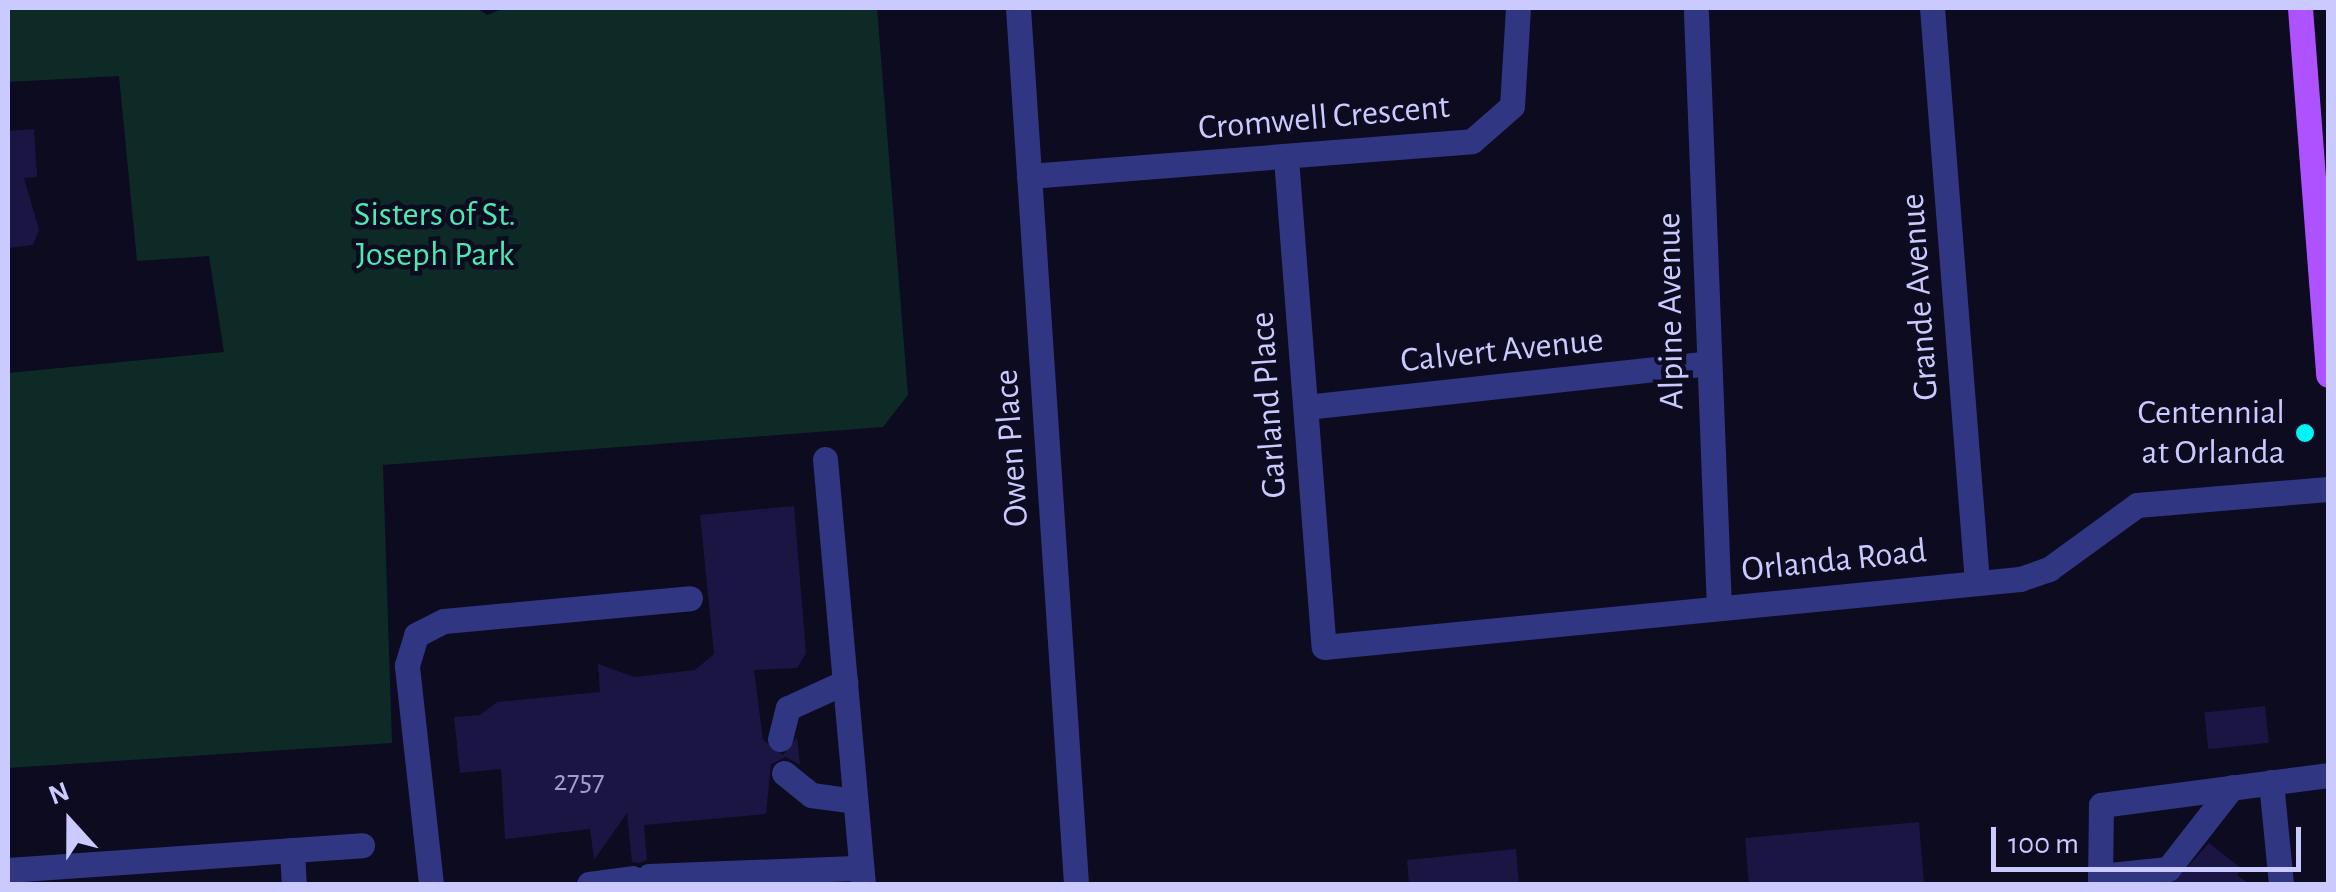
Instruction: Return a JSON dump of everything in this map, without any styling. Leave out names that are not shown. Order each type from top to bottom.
[{"type":"main road","points":[[2300,8],[2320,162],[2328,375]]},
{"type":"street","name":"Owen Place","points":[[1018,8],[1076,884]]},
{"type":"street","name":"Cromwell Crescent","points":[[1029,176],[1448,145],[1494,128],[1512,106],[1518,78],[1518,8]]},
{"type":"street","name":"Grande Avenue","points":[[1932,8],[1977,582]]},
{"type":"street","name":"Alpine Avenue","points":[[1696,13],[1705,364],[1718,608]]},
{"type":"street","name":"Garland Place","points":[[1286,158],[1324,647]]},
{"type":"street","name":"Calvert Avenue","points":[[1306,407],[1705,364]]},
{"type":"street","points":[[589,884],[641,877],[862,876],[825,459]]},
{"type":"street","name":"Orlanda Road","points":[[1324,647],[1977,582],[2049,569],[2114,516],[2153,500],[2328,489]]},
{"type":"street","points":[[431,884],[407,665],[416,635],[444,622],[690,598]]},
{"type":"street","points":[[780,739],[788,708],[845,682]]},
{"type":"street","points":[[784,772],[810,795],[856,801]]},
{"type":"street","points":[[2232,787],[2168,869],[2100,880],[2101,805],[2232,787],[2328,775]]},
{"type":"street","points":[[2272,782],[2273,878]]},
{"type":"street","points":[[8,870],[362,844]]},
{"type":"street","points":[[292,850],[294,884]]},
{"type":"green space","name":"Sisters of St. Joseph Park","points":[[8,8],[477,8],[487,15],[505,8],[877,8],[908,395],[883,427],[383,465],[392,743],[8,768],[8,373],[224,352],[209,256],[137,261],[119,76],[8,82]]},
{"type":"building","points":[[34,129],[37,177],[24,178],[39,230],[33,245],[8,248],[8,131]]},
{"type":"building","points":[[794,506],[806,653],[797,668],[754,670],[763,740],[783,755],[797,737],[800,765],[786,757],[771,764],[766,814],[644,825],[647,860],[639,863],[632,862],[627,813],[594,860],[590,829],[505,839],[501,769],[460,773],[454,717],[480,715],[497,702],[600,692],[598,664],[634,677],[695,670],[714,654],[700,515]]},
{"type":"building","points":[[2265,706],[2269,743],[2208,749],[2204,712]]},
{"type":"building","points":[[1919,822],[1924,883],[1749,884],[1745,838]]},
{"type":"building","points":[[2209,843],[2242,869],[2237,875],[2249,884],[2172,884]]},
{"type":"building","points":[[1516,849],[1519,884],[1409,884],[1407,860]]},
{"type":"place","name":"Centennial at Orlanda","points":[[2305,433]]}]
